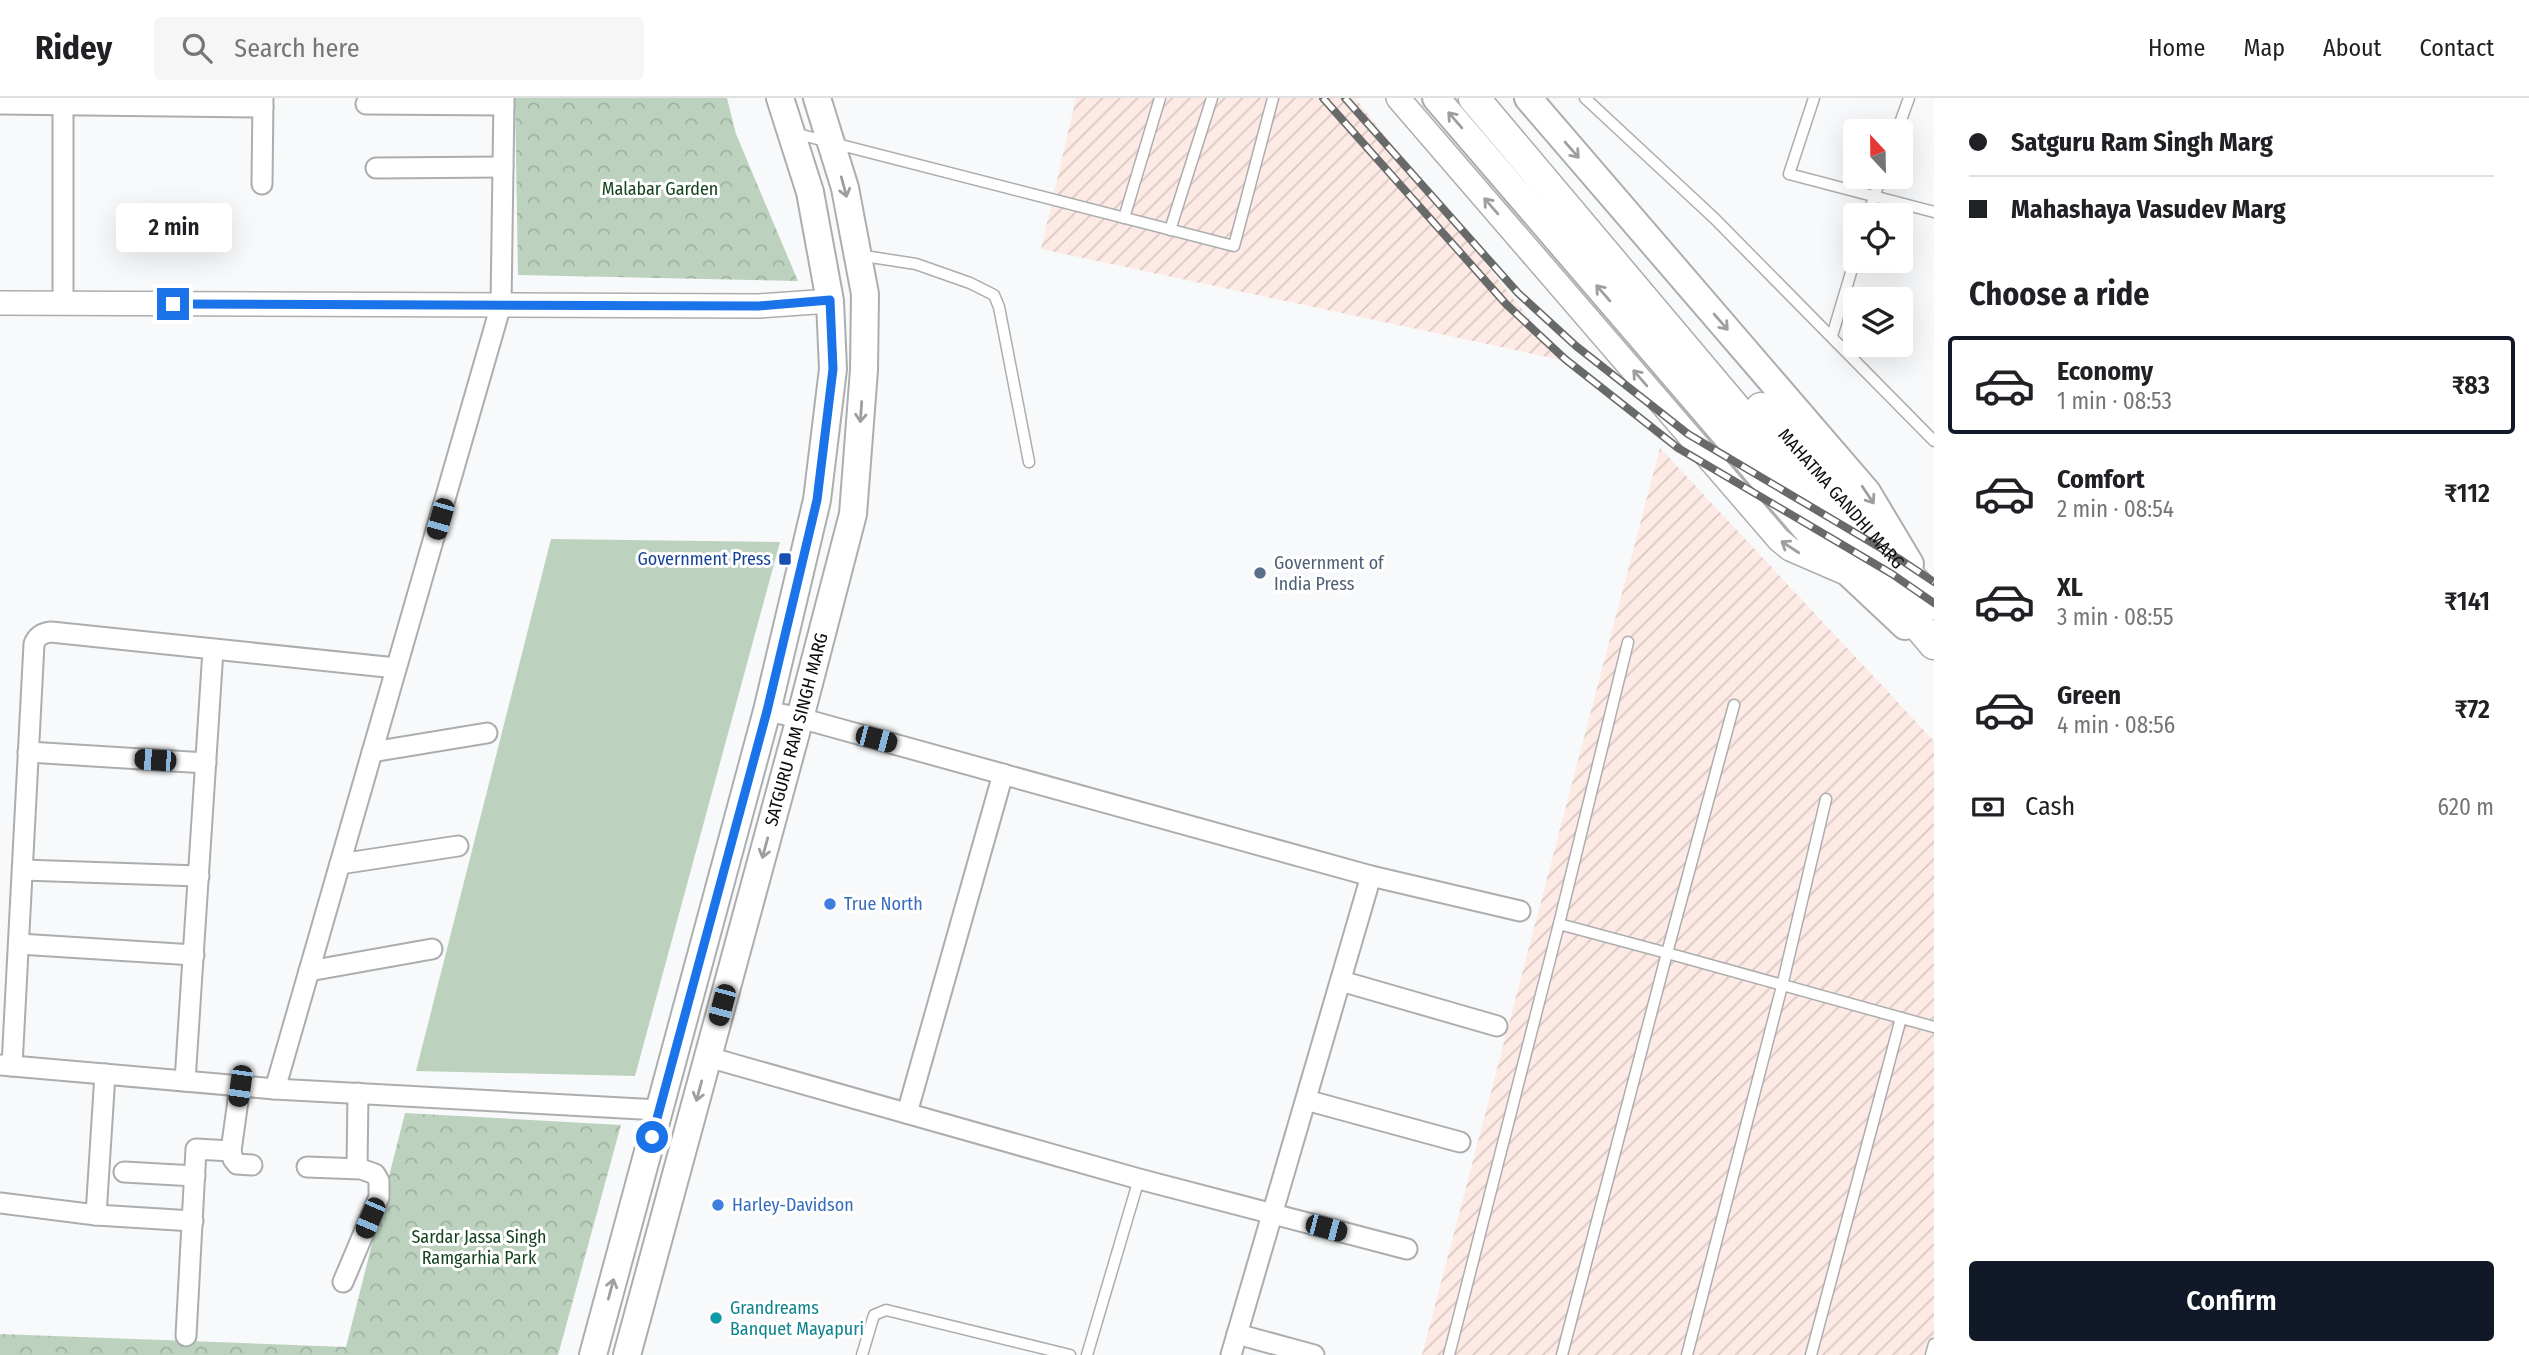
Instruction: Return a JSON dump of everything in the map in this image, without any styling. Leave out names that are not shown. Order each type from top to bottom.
[{"type":"main road","name":"SATGURU RAM SINGH MARG","points":[[593,1355],[767,711],[817,500],[833,369],[830,300],[810,191],[780,98]]},
{"type":"main road","name":"SATGURU RAM SINGH MARG","points":[[627,1355],[853,514],[864,370],[865,294],[845,188],[817,98]]},
{"type":"main road","points":[[1436,98],[1823,549],[1934,653]]},
{"type":"main road","name":"MAHATMA GANDHI MARG","points":[[1474,98],[1805,475],[1933,603]]},
{"type":"main road","name":"MAHATMA GANDHI MARG","points":[[1492,98],[1805,475],[1934,643]]},
{"type":"main road","name":"MAHATMA GANDHI MARG","points":[[1528,98],[1867,492],[1933,603]]},
{"type":"main road","points":[[830,300],[865,294]]},
{"type":"street","points":[[1398,98],[1779,540],[1790,549],[1852,576]]},
{"type":"street","points":[[63,102],[63,304]]},
{"type":"street","points":[[275,1089],[501,305],[504,102],[366,104]]},
{"type":"street","points":[[0,104],[263,103],[262,184]]},
{"type":"street","points":[[376,168],[503,167]]},
{"type":"street","points":[[0,303],[759,306],[830,300]]},
{"type":"street","points":[[396,668],[51,632],[36,638],[19,944],[6,1065],[275,1089],[659,1110]]},
{"type":"street","points":[[185,1081],[213,650]]},
{"type":"street","points":[[767,711],[1371,876],[1520,911]]},
{"type":"street","points":[[372,752],[487,733]]},
{"type":"street","points":[[28,752],[206,763]]},
{"type":"street","points":[[907,1113],[1003,774]]},
{"type":"street","points":[[340,864],[457,846]]},
{"type":"street","points":[[23,870],[199,876]]},
{"type":"street","points":[[1231,1355],[1371,876]]},
{"type":"street","points":[[19,944],[194,954]]},
{"type":"street","points":[[309,971],[432,949]]},
{"type":"street","points":[[1341,981],[1497,1026]]},
{"type":"street","points":[[708,1057],[1139,1179],[1406,1249]]},
{"type":"street","points":[[96,1215],[105,1074]]},
{"type":"street","points":[[240,1086],[231,1151],[237,1164],[252,1165]]},
{"type":"street","points":[[357,1168],[358,1093]]},
{"type":"street","points":[[1306,1100],[1460,1142]]},
{"type":"street","points":[[186,1336],[196,1149],[231,1151]]},
{"type":"street","points":[[307,1167],[369,1170],[379,1181],[380,1189],[343,1282]]},
{"type":"street","points":[[124,1172],[195,1177]]},
{"type":"street","points":[[0,1203],[96,1215],[192,1221]]},
{"type":"street","points":[[1237,1335],[1314,1355]]},
{"type":"lane","points":[[1124,218],[1160,98]]},
{"type":"lane","points":[[1170,230],[1212,98]]},
{"type":"lane","points":[[790,132],[1234,246],[1273,98]]},
{"type":"lane","points":[[1585,98],[1714,218],[1934,441]]},
{"type":"lane","points":[[1814,98],[1788,174],[1934,212]]},
{"type":"lane","points":[[1901,119],[1909,98]]},
{"type":"lane","points":[[1872,203],[1877,189]]},
{"type":"lane","points":[[858,254],[916,264],[971,283],[994,295],[999,307],[1030,462]]},
{"type":"lane","points":[[1832,336],[1851,273]]},
{"type":"lane","points":[[1449,1355],[1628,642]]},
{"type":"lane","points":[[1562,1355],[1734,705]]},
{"type":"lane","points":[[1687,1355],[1782,986],[1826,799]]},
{"type":"lane","points":[[1559,925],[1934,1027]]},
{"type":"lane","points":[[1811,1355],[1901,1018]]},
{"type":"lane","points":[[1087,1355],[1139,1179]]},
{"type":"lane","points":[[862,1355],[874,1315],[886,1310],[1070,1355]]},
{"type":"lane","points":[[1931,1355],[1934,1344]]},
{"type":"shaded area","points":[[1076,98],[1355,98],[1562,360],[1041,249]]},
{"type":"shaded area","points":[[1660,448],[1934,741],[1934,1355],[1422,1355]]},
{"type":"green space","name":"Malabar Garden","points":[[515,98],[727,98],[736,134],[798,281],[518,275]]},
{"type":"green space","points":[[551,539],[780,542],[635,1076],[416,1071]]},
{"type":"green space","name":"Sardar Jassa Singh Ramgarhia Park","points":[[405,1113],[621,1125],[558,1355],[0,1355],[0,1334],[346,1347]]},
{"type":"railway","points":[[1323,98],[1506,304],[1565,359],[1678,448],[1892,574],[1934,603]]},
{"type":"railway","points":[[1345,98],[1518,293],[1576,346],[1688,434],[1934,582]]},
{"type":"place","name":"Government Press","points":[[785,559]]},
{"type":"place","name":"Government of India Press","points":[[1260,573]]},
{"type":"place","name":"True North","points":[[830,904]]},
{"type":"place","name":"Harley-Davidson","points":[[718,1205]]},
{"type":"place","name":"Grandreams Banquet Mayapuri","points":[[716,1318]]},
{"type":"route","points":[[173,304],[759,306],[830,300],[833,369],[817,500],[767,711],[652,1137]]}]
